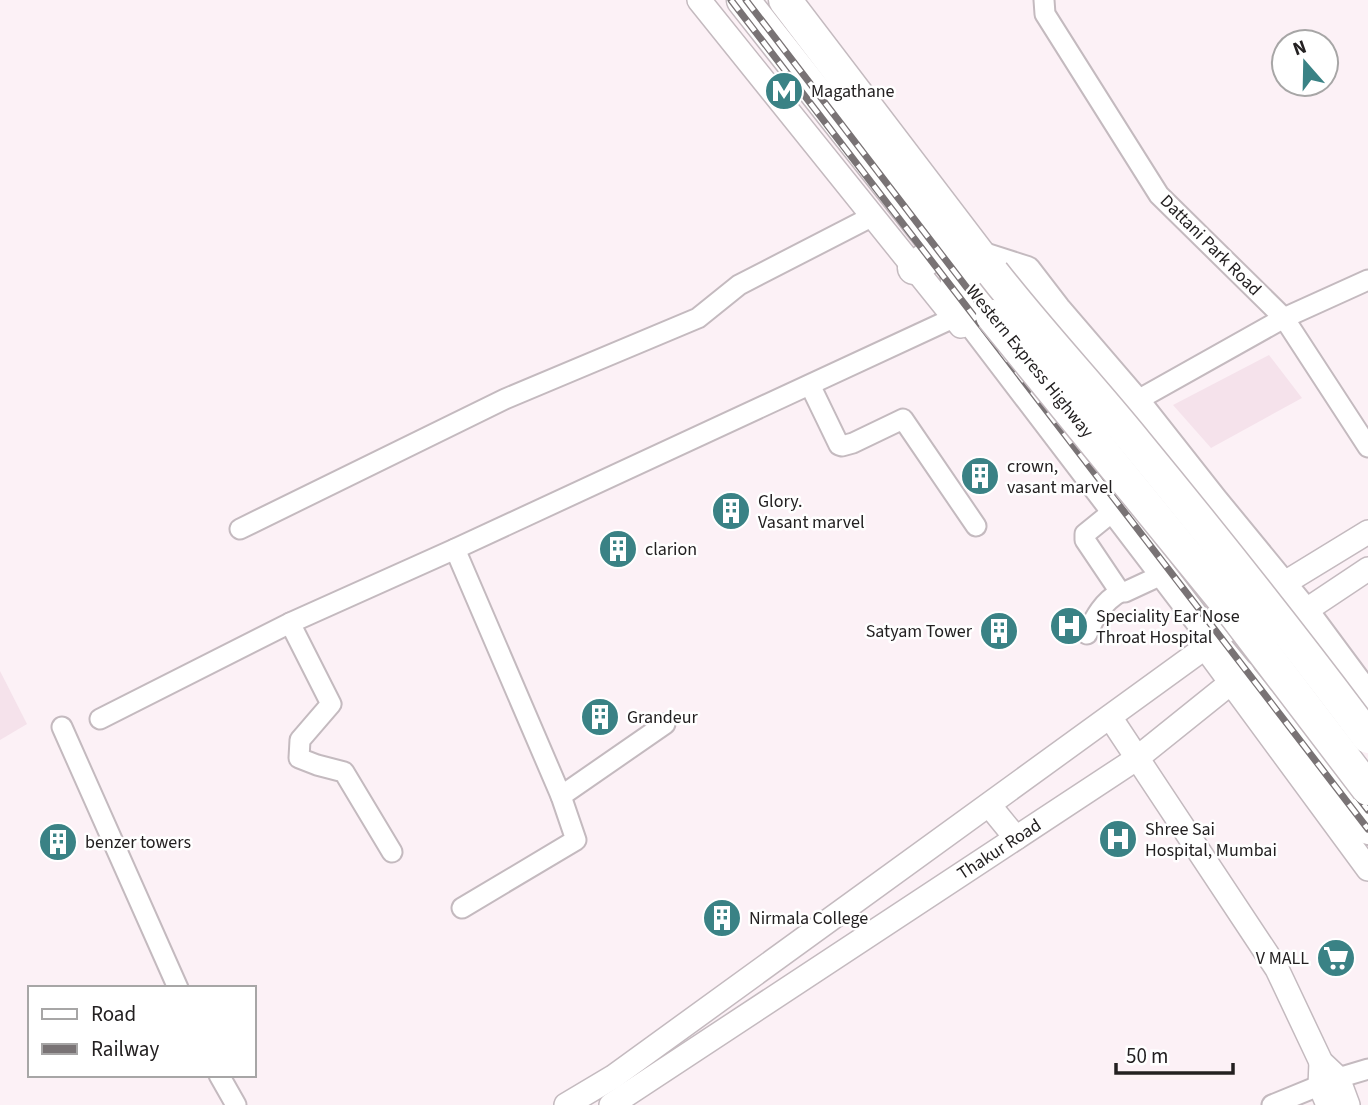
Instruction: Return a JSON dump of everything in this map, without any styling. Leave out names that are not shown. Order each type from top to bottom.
[{"type":"highway","name":"Western Express Highway","points":[[743,0],[966,260],[1033,323],[1137,443],[1311,660],[1368,737]]},
{"type":"highway","name":"Western Express Highway","points":[[790,2],[966,260],[971,316],[1230,608],[1368,789]]},
{"type":"highway","points":[[914,268],[966,260]]},
{"type":"main road","points":[[966,260],[1027,270],[1305,611],[1368,696]]},
{"type":"main road","points":[[971,316],[1210,645],[1236,678],[1288,733],[1368,831]]},
{"type":"street","points":[[699,0],[914,268],[971,316],[1107,517],[1153,579],[1210,645]]},
{"type":"street","name":"Dattani Park Road","points":[[1044,0],[1045,14],[1159,195],[1284,318],[1368,447]]},
{"type":"street","points":[[240,528],[505,399],[698,318],[740,285],[873,216]]},
{"type":"street","points":[[1136,401],[1284,318],[1368,280]]},
{"type":"street","points":[[100,719],[290,623],[810,385],[971,316]]},
{"type":"street","points":[[810,385],[842,446],[903,419],[976,526]]},
{"type":"street","points":[[1107,517],[1085,534],[1085,540],[1120,592]]},
{"type":"street","points":[[566,1105],[613,1077],[1110,718],[1210,645],[1283,584],[1368,532]]},
{"type":"street","points":[[455,549],[561,796],[576,840],[462,908]]},
{"type":"street","name":"Thakur Road","points":[[611,1105],[1136,759],[1236,678],[1305,611],[1368,569]]},
{"type":"street","points":[[1087,634],[1107,601],[1120,592],[1153,579]]},
{"type":"street","points":[[290,623],[331,704],[300,740],[299,758],[344,772],[393,852]]},
{"type":"street","points":[[1236,678],[1368,869]]},
{"type":"street","points":[[1110,718],[1277,969],[1327,1083],[1348,1105]]},
{"type":"street","points":[[561,796],[665,724]]},
{"type":"street","points":[[62,727],[177,986]]},
{"type":"street","points":[[989,805],[1016,838]]},
{"type":"street","points":[[664,1040],[682,1058]]},
{"type":"street","points":[[1272,1105],[1368,1069]]},
{"type":"street","points":[[220,1077],[236,1105]]},
{"type":"shaded area","points":[[1269,355],[1302,398],[1211,448],[1173,405]]},
{"type":"shaded area","points":[[0,671],[27,724],[0,740]]},
{"type":"railway","points":[[731,0],[1368,829]]},
{"type":"railway","points":[[746,0],[1368,810]]},
{"type":"place","name":"Magathane","points":[[784,91]]},
{"type":"place","name":"crown, vasant marvel","points":[[980,476]]},
{"type":"place","name":"Glory. Vasant marvel","points":[[731,511]]},
{"type":"place","name":"clarion","points":[[618,549]]},
{"type":"place","name":"Speciality Ear Nose Throat Hospital","points":[[1069,626]]},
{"type":"place","name":"Satyam Tower","points":[[999,631]]},
{"type":"place","name":"Grandeur","points":[[600,717]]},
{"type":"place","name":"Shree Sai Hospital, Mumbai","points":[[1118,839]]},
{"type":"place","name":"benzer towers","points":[[58,842]]},
{"type":"place","name":"Nirmala College","points":[[722,918]]},
{"type":"place","name":"V MALL","points":[[1336,958]]}]
